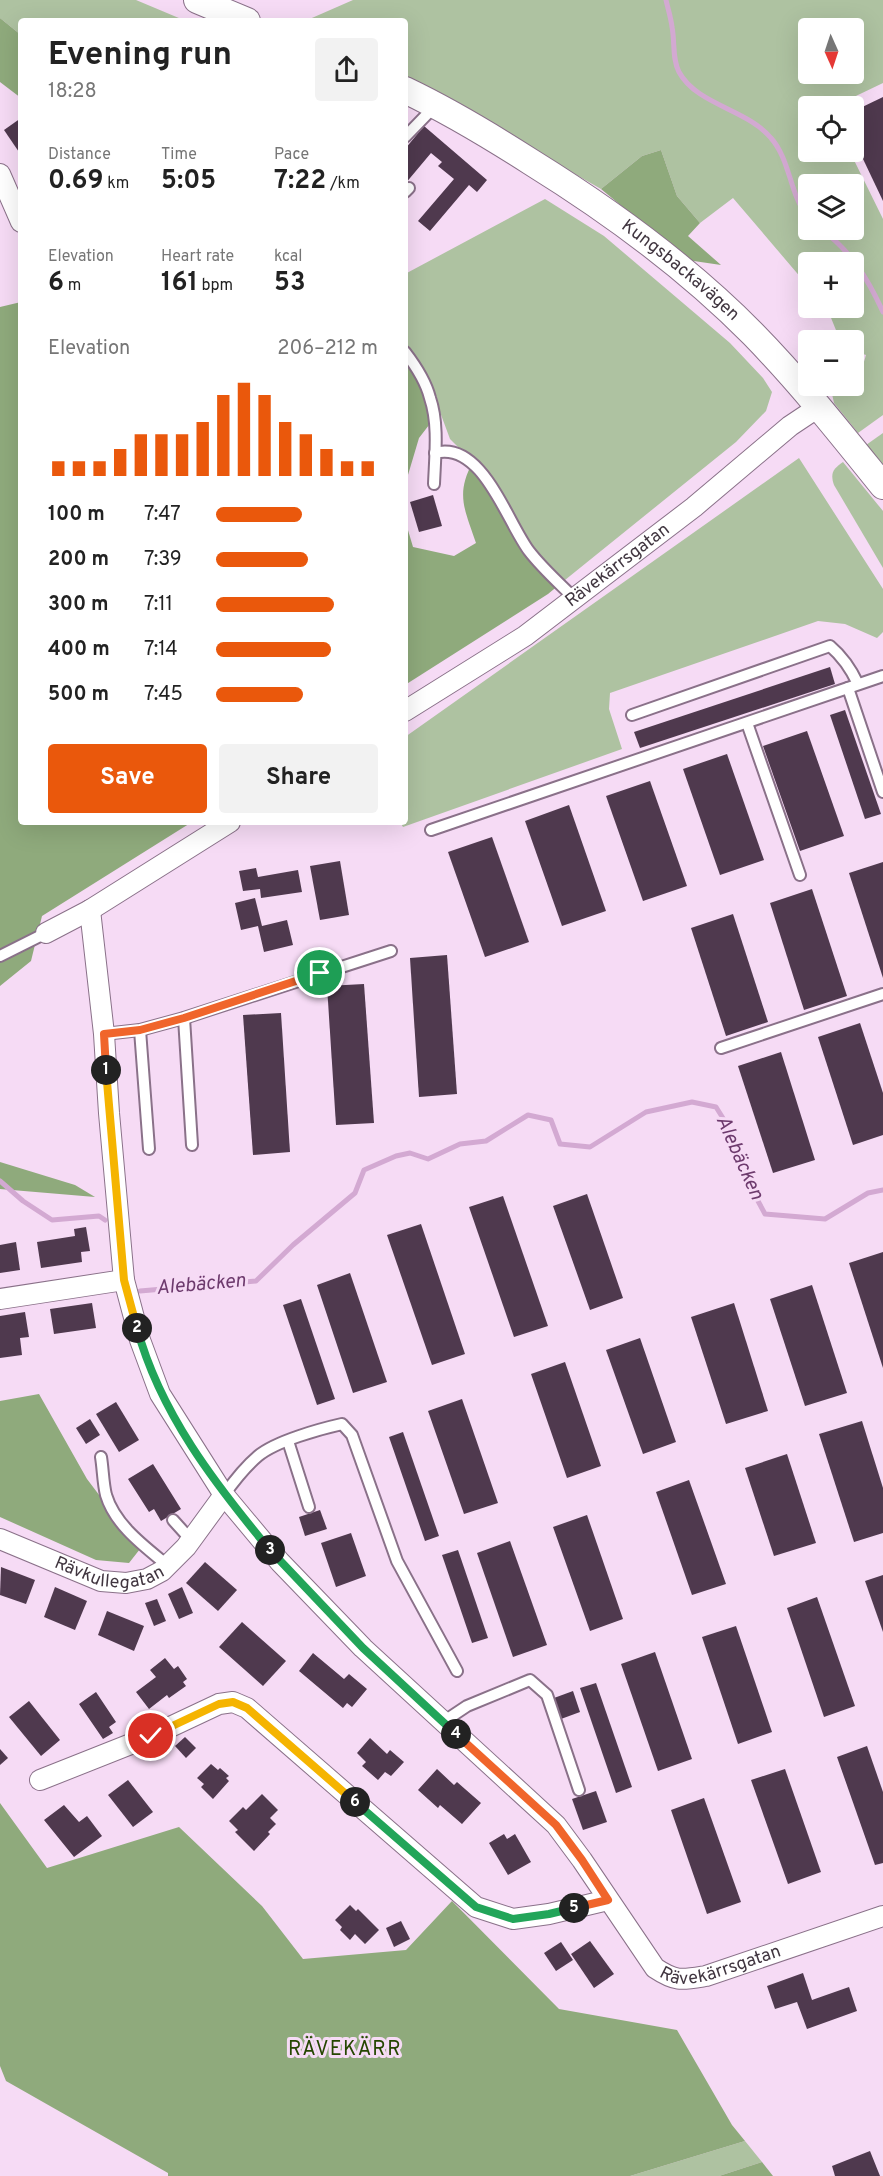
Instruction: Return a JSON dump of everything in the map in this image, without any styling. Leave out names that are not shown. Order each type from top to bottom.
[{"type":"street","points":[[197,0],[240,18]]},
{"type":"street","name":"Kungsbackavägen","points":[[408,91],[462,118],[560,180],[631,229],[677,266],[752,333],[820,406],[883,486]]},
{"type":"street","points":[[0,174],[18,215]]},
{"type":"street","name":"Rävekärrsgatan","points":[[408,709],[525,636],[694,507],[790,426],[820,406]]},
{"type":"street","points":[[46,933],[90,910],[225,825]]},
{"type":"street","name":"Rävekärrsgatan","points":[[90,910],[104,1034],[124,1280],[140,1340],[160,1394],[224,1495],[288,1570],[363,1648],[556,1825],[655,1968],[669,1977],[682,1980],[706,1976],[883,1916]]},
{"type":"street","points":[[0,1299],[124,1280]]},
{"type":"street","name":"Rävkullegatan","points":[[0,1539],[101,1581],[126,1583],[147,1579],[162,1571],[191,1540],[224,1495]]},
{"type":"street","points":[[40,1780],[151,1736],[219,1704],[233,1702],[247,1708],[476,1907],[513,1919],[549,1914],[608,1900]]},
{"type":"lane","points":[[408,134],[436,105]]},
{"type":"lane","points":[[408,356],[414,363],[430,398],[435,453],[434,484]]},
{"type":"lane","points":[[435,453],[443,450],[458,454],[476,467],[489,482],[528,550],[574,598]]},
{"type":"lane","points":[[632,715],[830,646],[838,652],[851,669],[853,686],[883,792]]},
{"type":"lane","points":[[431,830],[883,676]]},
{"type":"lane","points":[[747,723],[800,875]]},
{"type":"lane","points":[[0,956],[46,933]]},
{"type":"lane","points":[[104,1034],[140,1030],[184,1018],[391,951]]},
{"type":"lane","points":[[721,1048],[883,994]]},
{"type":"lane","points":[[184,1018],[192,1145]]},
{"type":"lane","points":[[140,1030],[149,1149]]},
{"type":"lane","points":[[224,1495],[233,1481],[260,1455],[288,1441],[342,1424],[352,1435],[397,1561],[457,1671]]},
{"type":"lane","points":[[288,1441],[309,1507]]},
{"type":"lane","points":[[101,1457],[106,1494],[114,1512],[134,1537],[167,1565]]},
{"type":"lane","points":[[173,1520],[191,1540]]},
{"type":"lane","points":[[443,1722],[467,1706],[530,1680],[547,1695],[579,1790]]},
{"type":"green space","points":[[0,0],[136,0],[179,18],[18,18],[18,33],[0,18]]},
{"type":"green space","points":[[353,0],[883,0],[883,83],[856,96],[798,96],[798,162],[855,162],[861,174],[798,174],[798,240],[864,240],[864,180],[883,219],[883,415],[858,433],[834,403],[832,396],[864,396],[866,355],[864,354],[864,330],[836,330],[831,318],[864,318],[864,252],[798,252],[798,274],[733,198],[700,223],[677,196],[661,150],[642,156],[601,189],[408,79],[408,18],[312,18]]},
{"type":"green space","points":[[0,18],[18,33],[18,96],[0,82]]},
{"type":"green space","points":[[661,150],[677,196],[700,223],[688,236],[721,265],[687,260],[601,189],[642,156]]},
{"type":"green space","points":[[545,199],[604,236],[730,343],[763,378],[772,392],[766,411],[736,442],[565,580],[535,551],[473,462],[450,439],[430,385],[408,347],[408,272]]},
{"type":"green space","points":[[18,303],[18,825],[187,825],[42,916],[31,961],[0,986],[0,307]]},
{"type":"green space","points":[[408,347],[430,385],[439,412],[419,438],[408,475]]},
{"type":"green space","points":[[883,433],[883,469],[866,445]]},
{"type":"green space","points":[[799,458],[883,589],[883,632],[877,638],[845,624],[818,621],[610,693],[609,709],[622,749],[403,827],[402,825],[408,825],[408,735]]},
{"type":"green space","points":[[473,462],[535,551],[565,580],[548,594],[408,683],[408,530],[413,547],[454,556],[476,543],[465,511],[463,493]]},
{"type":"green space","points":[[843,462],[883,511],[883,568],[834,485],[833,472]]},
{"type":"green space","points":[[0,1162],[75,1185],[95,1197],[0,1189]]},
{"type":"green space","points":[[39,1394],[87,1479],[140,1549],[129,1563],[96,1560],[0,1517],[0,1401]]},
{"type":"green space","points":[[0,1803],[47,1868],[179,1827],[262,1906],[303,1959],[406,1950],[452,1901],[559,2009],[677,2030],[732,2125],[745,2141],[630,2176],[168,2176],[168,2173],[6,2081],[0,2066]]},
{"type":"green space","points":[[745,2141],[762,2162],[719,2176],[630,2176]]},
{"type":"green space","points":[[762,2162],[773,2176],[719,2176]]},
{"type":"building","points":[[883,97],[883,201],[864,161],[864,106]]},
{"type":"building","points":[[18,120],[18,151],[4,130]]},
{"type":"building","points":[[424,126],[487,180],[477,192],[469,185],[430,231],[418,221],[454,179],[438,166],[442,162],[431,153],[408,180],[408,145]]},
{"type":"building","points":[[433,495],[442,526],[419,532],[410,502]]},
{"type":"building","points":[[830,667],[835,684],[640,748],[634,732]]},
{"type":"building","points":[[845,710],[881,814],[865,819],[830,715]]},
{"type":"building","points":[[807,731],[844,836],[800,851],[763,746]]},
{"type":"building","points":[[727,754],[764,860],[720,875],[683,769]]},
{"type":"building","points":[[650,781],[687,886],[643,901],[606,796]]},
{"type":"building","points":[[569,805],[606,911],[562,926],[525,821]]},
{"type":"building","points":[[492,837],[529,942],[485,957],[448,852]]},
{"type":"building","points":[[340,861],[349,915],[320,920],[310,866]]},
{"type":"building","points":[[883,862],[883,978],[849,873]]},
{"type":"building","points":[[256,868],[258,877],[298,870],[302,892],[261,898],[260,889],[243,891],[239,871]]},
{"type":"building","points":[[812,889],[847,996],[804,1010],[770,903]]},
{"type":"building","points":[[255,898],[262,926],[287,920],[293,945],[264,952],[258,926],[241,930],[235,903]]},
{"type":"building","points":[[733,914],[768,1022],[726,1036],[691,928]]},
{"type":"building","points":[[447,955],[457,1094],[419,1097],[410,958]]},
{"type":"building","points":[[364,984],[374,1123],[336,1125],[327,986]]},
{"type":"building","points":[[281,1013],[290,1152],[253,1155],[243,1015]]},
{"type":"building","points":[[860,1023],[883,1093],[883,1135],[853,1145],[818,1037]]},
{"type":"building","points":[[781,1052],[815,1160],[773,1173],[738,1066]]},
{"type":"building","points":[[587,1194],[623,1298],[590,1310],[553,1206]]},
{"type":"building","points":[[503,1196],[548,1326],[514,1337],[469,1207]]},
{"type":"building","points":[[421,1224],[465,1354],[432,1365],[387,1235]]},
{"type":"building","points":[[86,1227],[90,1251],[81,1252],[82,1262],[41,1268],[37,1242],[75,1236],[74,1229]]},
{"type":"building","points":[[16,1242],[20,1270],[0,1273],[0,1245]]},
{"type":"building","points":[[883,1252],[883,1368],[849,1263]]},
{"type":"building","points":[[350,1273],[387,1382],[353,1393],[317,1285]]},
{"type":"building","points":[[812,1285],[847,1393],[805,1406],[770,1299]]},
{"type":"building","points":[[301,1299],[335,1399],[317,1405],[283,1305]]},
{"type":"building","points":[[92,1303],[96,1328],[54,1334],[50,1309]]},
{"type":"building","points":[[734,1303],[768,1411],[726,1424],[691,1317]]},
{"type":"building","points":[[25,1312],[29,1337],[20,1338],[22,1355],[0,1358],[0,1316]]},
{"type":"building","points":[[640,1338],[676,1442],[643,1454],[606,1350]]},
{"type":"building","points":[[565,1362],[601,1466],[567,1478],[531,1374]]},
{"type":"building","points":[[462,1399],[498,1503],[464,1514],[428,1411]]},
{"type":"building","points":[[116,1402],[139,1440],[119,1452],[96,1414]]},
{"type":"building","points":[[90,1419],[100,1435],[86,1444],[76,1428]]},
{"type":"building","points":[[862,1421],[883,1488],[883,1533],[854,1542],[819,1434]]},
{"type":"building","points":[[403,1432],[439,1536],[425,1541],[389,1437]]},
{"type":"building","points":[[787,1454],[816,1543],[774,1556],[745,1468]]},
{"type":"building","points":[[153,1464],[181,1509],[161,1521],[154,1509],[149,1512],[128,1479]]},
{"type":"building","points":[[689,1480],[726,1584],[692,1595],[656,1492]]},
{"type":"building","points":[[320,1510],[327,1529],[305,1536],[299,1517]]},
{"type":"building","points":[[587,1515],[623,1619],[590,1631],[553,1527]]},
{"type":"building","points":[[351,1533],[366,1576],[336,1587],[321,1543]]},
{"type":"building","points":[[510,1541],[547,1645],[513,1657],[477,1553]]},
{"type":"building","points":[[458,1550],[488,1638],[472,1643],[442,1555]]},
{"type":"building","points":[[205,1562],[237,1590],[218,1611],[186,1583]]},
{"type":"building","points":[[1,1567],[35,1580],[26,1604],[0,1595]]},
{"type":"building","points":[[883,1575],[883,1632],[865,1581]]},
{"type":"building","points":[[55,1587],[87,1601],[75,1630],[44,1617]]},
{"type":"building","points":[[182,1587],[193,1613],[179,1619],[168,1594]]},
{"type":"building","points":[[817,1597],[855,1706],[824,1717],[787,1608]]},
{"type":"building","points":[[157,1599],[166,1621],[154,1626],[145,1603]]},
{"type":"building","points":[[107,1611],[144,1626],[134,1651],[98,1635]]},
{"type":"building","points":[[242,1622],[286,1661],[263,1686],[219,1647]]},
{"type":"building","points":[[736,1626],[772,1732],[738,1744],[702,1637]]},
{"type":"building","points":[[655,1652],[692,1759],[658,1771],[621,1664]]},
{"type":"building","points":[[313,1653],[344,1679],[349,1674],[367,1689],[352,1707],[347,1703],[343,1708],[299,1671]]},
{"type":"building","points":[[165,1658],[174,1669],[178,1666],[187,1679],[183,1682],[186,1686],[169,1698],[167,1695],[149,1709],[136,1692],[156,1677],[150,1670]]},
{"type":"building","points":[[596,1683],[632,1787],[616,1793],[580,1688]]},
{"type":"building","points":[[573,1691],[580,1712],[561,1719],[554,1698]]},
{"type":"building","points":[[96,1692],[116,1722],[109,1727],[113,1733],[103,1739],[79,1704]]},
{"type":"building","points":[[29,1701],[60,1740],[41,1756],[9,1717]]},
{"type":"building","points":[[185,1737],[196,1748],[186,1758],[175,1746]]},
{"type":"building","points":[[370,1738],[387,1754],[390,1750],[404,1762],[391,1776],[385,1772],[378,1780],[362,1766],[366,1762],[357,1753]]},
{"type":"building","points":[[867,1746],[883,1792],[883,1863],[875,1865],[837,1757]]},
{"type":"building","points":[[0,1749],[8,1758],[0,1765]]},
{"type":"building","points":[[211,1764],[229,1776],[226,1778],[229,1781],[213,1799],[201,1787],[204,1784],[197,1778]]},
{"type":"building","points":[[437,1769],[454,1785],[457,1782],[481,1803],[462,1824],[440,1805],[438,1808],[418,1790]]},
{"type":"building","points":[[785,1769],[821,1872],[788,1884],[751,1780]]},
{"type":"building","points":[[128,1780],[153,1812],[133,1827],[108,1795]]},
{"type":"building","points":[[596,1791],[607,1822],[583,1830],[572,1799]]},
{"type":"building","points":[[262,1794],[278,1810],[270,1818],[276,1824],[254,1851],[235,1832],[238,1830],[229,1821],[243,1807],[246,1810]]},
{"type":"building","points":[[704,1798],[741,1902],[707,1914],[671,1810]]},
{"type":"building","points":[[64,1805],[79,1822],[87,1816],[102,1836],[74,1857],[44,1820]]},
{"type":"building","points":[[504,1834],[507,1839],[515,1834],[531,1862],[508,1875],[489,1843]]},
{"type":"building","points":[[350,1905],[356,1911],[358,1909],[379,1930],[365,1944],[355,1934],[350,1940],[340,1930],[342,1927],[335,1920]]},
{"type":"building","points":[[401,1921],[410,1939],[394,1947],[386,1928]]},
{"type":"building","points":[[590,1941],[614,1974],[594,1988],[571,1954]]},
{"type":"building","points":[[561,1942],[573,1960],[556,1971],[544,1953]]},
{"type":"building","points":[[803,1973],[812,2000],[849,1987],[857,2011],[807,2029],[797,2002],[775,2009],[767,1986]]},
{"type":"building","points":[[870,2151],[880,2176],[835,2176],[832,2166]]},
{"type":"waterway","points":[[666,0],[672,24],[675,61],[679,72],[698,92],[749,120],[771,138],[783,157],[798,200]]},
{"type":"waterway","points":[[834,240],[858,266],[883,312]]},
{"type":"waterway","name":"Alebäcken","points":[[140,1291],[256,1281],[293,1245],[355,1193],[364,1170],[396,1156],[410,1153],[428,1159],[460,1144],[486,1141],[528,1115],[551,1120],[560,1144],[590,1147],[646,1112],[692,1102],[716,1107],[731,1131],[744,1175],[765,1214],[825,1219],[868,1193],[883,1190]]},
{"type":"waterway","name":"Alebäcken","points":[[0,1181],[23,1201],[52,1220],[99,1216],[105,1220]]},
{"type":"district","name":"RÄVEKÄRR","points":[[345,2050]]},
{"type":"route","points":[[151,1736],[219,1704],[233,1702],[247,1708],[476,1907],[513,1919],[549,1914],[608,1900],[556,1825],[363,1648],[280,1562],[224,1495],[160,1394],[140,1340],[124,1280],[104,1034],[140,1030],[184,1018],[320,973]]}]
